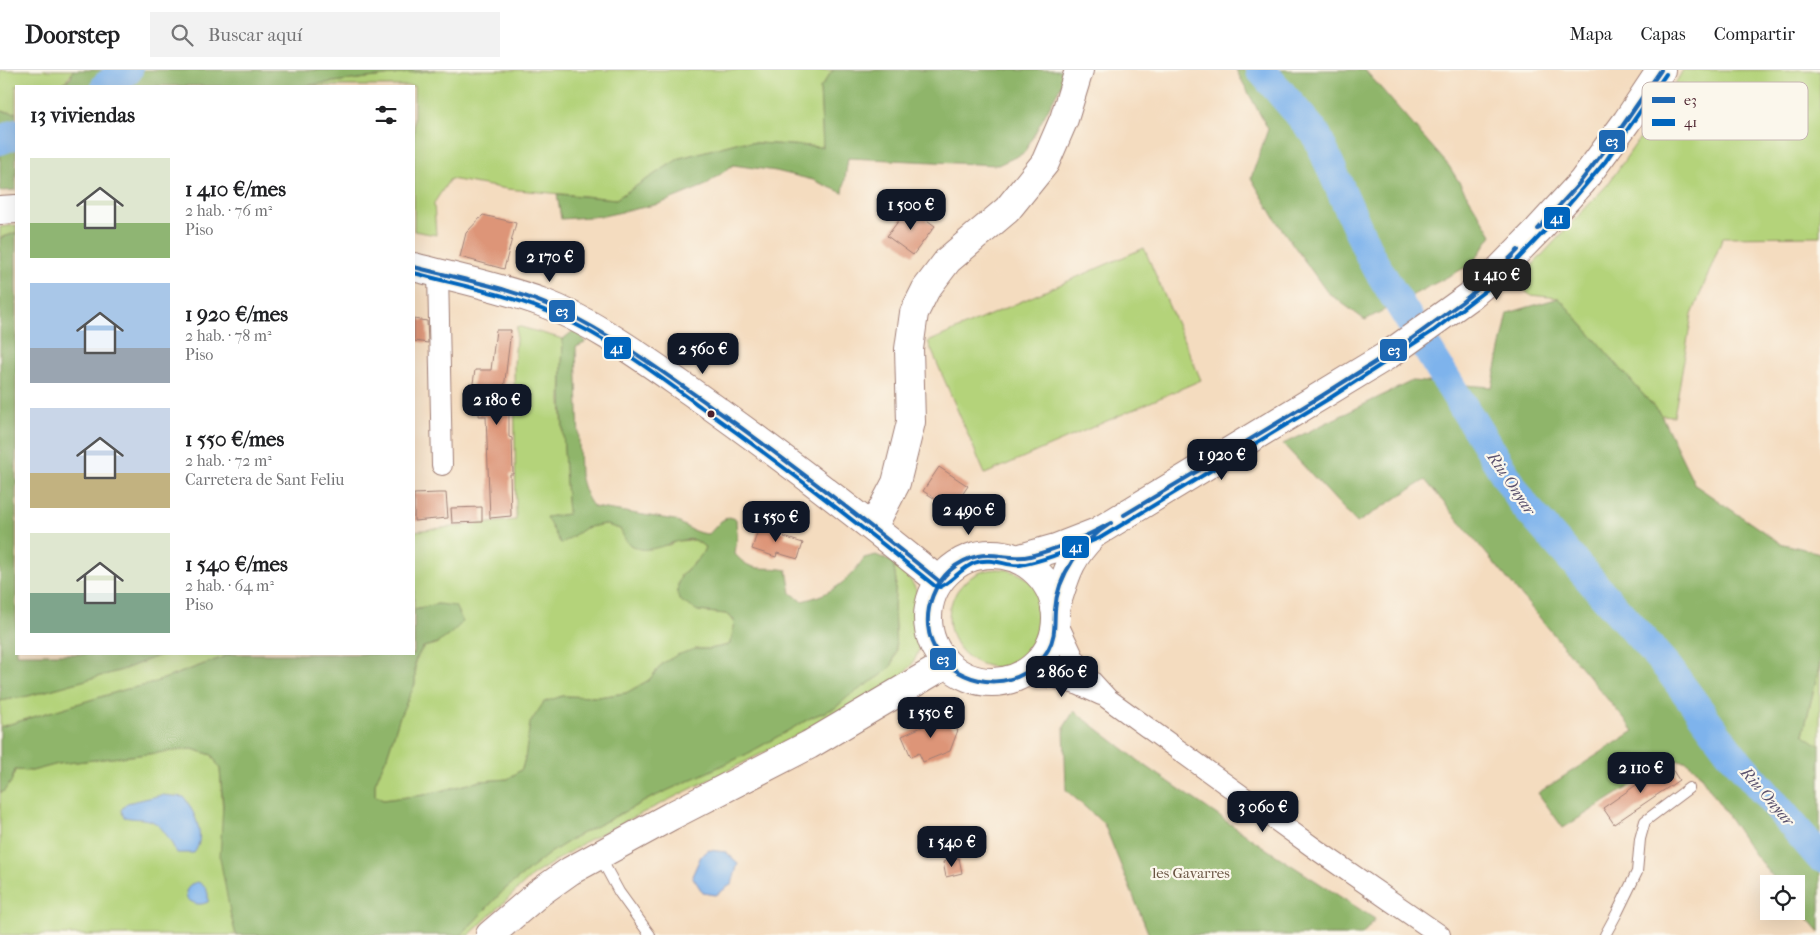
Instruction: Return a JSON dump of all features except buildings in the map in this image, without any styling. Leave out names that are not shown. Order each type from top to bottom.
[{"type":"main road","points":[[873,527],[896,483],[911,422],[909,348],[914,313],[926,289],[948,260],[1007,210],[1045,163],[1064,119],[1079,70]]},
{"type":"main road","points":[[1653,82],[1661,70]]},
{"type":"main road","points":[[1017,559],[1056,548],[1097,532],[1327,393],[1430,326],[1482,286],[1556,211],[1594,167],[1642,98]]},
{"type":"main road","points":[[0,210],[15,209]]},
{"type":"main road","points":[[426,270],[542,303],[586,324],[635,353],[725,416],[873,527],[939,581]]},
{"type":"main road","points":[[1056,614],[1048,588],[1035,571],[1017,559],[996,554],[974,556],[955,566],[939,581],[930,599],[927,618],[934,647],[946,664],[963,676],[982,682],[1003,682],[1024,674],[1033,668],[1047,651],[1055,631],[1056,614],[1068,568],[1080,549],[1097,532]]},
{"type":"main road","points":[[490,935],[539,893],[570,871],[599,854],[809,745],[946,664]]},
{"type":"street","points":[[426,270],[442,465]]},
{"type":"street","points":[[1056,614],[1074,658],[1108,699]]},
{"type":"street","points":[[1024,674],[1055,678],[1079,685],[1108,699],[1440,935]]},
{"type":"lane","points":[[1604,935],[1637,872],[1640,839],[1645,821],[1689,788]]},
{"type":"lane","points":[[599,854],[619,892],[650,935]]},
{"type":"green space","points":[[0,70],[73,70],[64,82],[57,85],[15,85],[15,113],[0,111]]},
{"type":"green space","points":[[73,70],[435,70],[308,85],[60,85],[71,78]]},
{"type":"green space","points":[[435,70],[833,70],[820,88],[823,147],[740,142],[680,158],[616,199],[507,189],[450,179],[434,203],[436,235],[415,231],[415,85],[308,85]]},
{"type":"green space","points":[[833,70],[1066,70],[1064,80],[1024,153],[998,165],[848,158],[843,193],[813,180],[776,171],[733,165],[704,186],[659,204],[603,216],[561,219],[557,194],[616,199],[680,158],[740,142],[823,147],[820,88]]},
{"type":"green space","points":[[1236,70],[1365,70],[1449,166],[1492,235],[1472,264],[1365,320],[1327,292],[1279,225],[1251,178],[1268,129]]},
{"type":"green space","points":[[1683,70],[1820,70],[1820,236],[1723,237],[1692,315],[1674,416],[1661,415],[1559,298],[1530,295],[1516,283],[1608,184],[1642,135],[1642,140],[1808,140],[1808,82],[1676,82]]},
{"type":"green space","points":[[0,111],[15,113],[15,190],[0,191]]},
{"type":"green space","points":[[15,225],[15,233],[0,238],[0,227]]},
{"type":"green space","points":[[15,233],[15,655],[160,655],[122,670],[28,696],[0,701],[0,238]]},
{"type":"green space","points":[[1144,248],[1201,380],[985,474],[928,342]]},
{"type":"green space","points":[[1559,298],[1661,415],[1695,485],[1780,543],[1820,553],[1820,663],[1803,734],[1820,746],[1820,932],[1805,914],[1805,875],[1771,875],[1753,853],[1696,769],[1685,761],[1672,760],[1563,828],[1538,793],[1634,731],[1425,480],[1357,523],[1283,444],[1412,381],[1492,387],[1508,313]]},
{"type":"green space","points":[[517,326],[563,339],[561,400],[568,514],[547,517],[561,543],[585,528],[604,524],[620,529],[627,542],[669,545],[676,541],[695,540],[705,547],[702,555],[680,576],[698,611],[726,614],[734,621],[732,637],[729,645],[710,649],[695,649],[663,663],[649,680],[626,693],[598,697],[562,696],[525,758],[522,769],[508,779],[481,781],[424,795],[383,800],[375,796],[375,783],[387,756],[400,716],[415,684],[415,661],[423,647],[436,644],[463,622],[438,604],[415,609],[415,531],[516,520],[514,365]]},
{"type":"green space","points":[[573,331],[582,335],[585,343],[576,347],[580,475],[591,504],[594,507],[675,520],[692,530],[705,534],[709,534],[721,521],[729,517],[736,519],[737,537],[735,554],[741,561],[753,567],[787,570],[791,593],[802,601],[822,595],[838,586],[858,567],[864,558],[876,555],[893,562],[896,581],[894,606],[896,652],[892,665],[882,675],[849,696],[835,708],[812,717],[747,754],[651,798],[579,835],[550,853],[504,890],[461,935],[236,935],[220,858],[223,805],[220,769],[212,755],[192,749],[58,764],[32,771],[15,770],[11,782],[3,792],[0,792],[0,727],[127,689],[147,685],[229,655],[415,655],[415,609],[438,604],[455,606],[463,622],[440,641],[423,647],[415,661],[415,684],[400,716],[387,756],[375,783],[375,796],[383,800],[424,795],[481,781],[508,779],[522,769],[530,723],[544,702],[562,696],[598,697],[626,693],[649,680],[663,663],[677,655],[695,649],[710,649],[729,645],[734,620],[726,614],[698,611],[679,600],[679,581],[686,570],[702,555],[705,547],[699,542],[687,539],[661,547],[643,549],[627,542],[620,529],[604,524],[585,528],[561,544],[546,517],[568,514],[563,426],[563,339]]},
{"type":"green space","points":[[896,561],[916,590],[922,609],[922,635],[918,652],[912,664],[900,678],[775,747],[588,840],[532,876],[469,935],[461,935],[504,890],[550,853],[579,835],[651,798],[747,754],[812,717],[835,708],[848,696],[882,675],[892,665],[896,652],[894,606],[896,581],[893,562]]},
{"type":"green space","points":[[998,569],[1017,573],[1032,584],[1043,599],[1047,618],[1043,637],[1032,652],[1017,663],[998,667],[979,663],[964,652],[953,637],[949,618],[953,599],[964,584],[979,573]]},
{"type":"green space","points":[[160,655],[229,655],[147,685],[127,689],[0,727],[0,701],[28,696],[122,670]]},
{"type":"green space","points":[[1820,663],[1820,746],[1803,735]]},
{"type":"green space","name":"les Gavarres","points":[[1074,711],[1143,764],[1268,850],[1375,919],[1362,935],[1149,935],[1104,824],[1066,790],[1064,727]]},
{"type":"green space","points":[[192,749],[212,755],[220,769],[230,912],[236,935],[0,935],[0,792],[3,792],[11,782],[15,770],[32,771],[58,764]]},
{"type":"water","points":[[162,795],[184,797],[192,809],[199,832],[198,847],[194,853],[177,853],[165,833],[153,822],[145,819],[124,817],[121,810],[127,803]]},
{"type":"water","points":[[709,850],[726,852],[738,863],[732,884],[716,895],[703,893],[692,876],[701,856]]},
{"type":"water","points":[[198,882],[207,890],[208,895],[208,902],[202,904],[197,904],[187,899],[186,891],[191,884]]},
{"type":"waterway","name":"Riu Onyar","points":[[107,85],[128,70]]},
{"type":"waterway","name":"Riu Onyar","points":[[1261,70],[1316,134],[1371,258],[1524,505],[1668,668],[1731,753],[1820,857]]},
{"type":"waterway","name":"Riu Onyar","points":[[0,140],[15,134]]},
{"type":"transit line","name":"e3","points":[[1653,82],[1661,70]]},
{"type":"transit line","name":"e3","points":[[1653,82],[1661,70]]},
{"type":"transit line","name":"41","points":[[1660,82],[1666,74]]},
{"type":"transit line","name":"e3","points":[[1642,98],[1612,141],[1642,98]]},
{"type":"transit line","name":"41","points":[[415,273],[523,302],[558,316],[596,335],[650,370],[731,429],[820,495],[935,586],[940,587],[974,563],[993,561],[1020,565],[1050,557],[1100,538],[1330,398],[1433,331],[1494,284],[1560,215],[1605,162],[1642,109]]},
{"type":"transit line","name":"e3","points":[[1577,186],[1612,141]]},
{"type":"transit line","name":"e3","points":[[1538,229],[1577,186]]},
{"type":"transit line","name":"e3","points":[[1538,229],[1577,186]]},
{"type":"transit line","name":"e3","points":[[1462,302],[1486,282],[1518,250]]},
{"type":"transit line","name":"e3","points":[[1462,302],[1488,281],[1518,250]]},
{"type":"transit line","name":"e3","points":[[415,267],[489,286],[544,303],[600,331],[655,367],[767,447],[939,581]]},
{"type":"transit line","name":"e3","points":[[1323,395],[1411,339],[1462,302]]},
{"type":"transit line","name":"e3","points":[[1323,395],[1406,343],[1462,302]]},
{"type":"transit line","name":"e3","points":[[1226,454],[1323,395]]},
{"type":"transit line","name":"e3","points":[[1226,454],[1323,395]]},
{"type":"transit line","name":"e3","points":[[1124,515],[1226,454]]},
{"type":"transit line","name":"e3","points":[[1124,515],[1226,454]]},
{"type":"transit line","name":"e3","points":[[1111,523],[1090,539],[1066,572],[1057,597],[1054,630],[1048,650],[1038,663],[1025,673],[1010,679],[995,681],[979,680],[964,675],[951,667],[939,655],[931,641],[928,626],[929,611],[933,596],[940,582],[950,570],[963,561],[978,556],[1023,557],[1051,550],[1111,523]]}]
